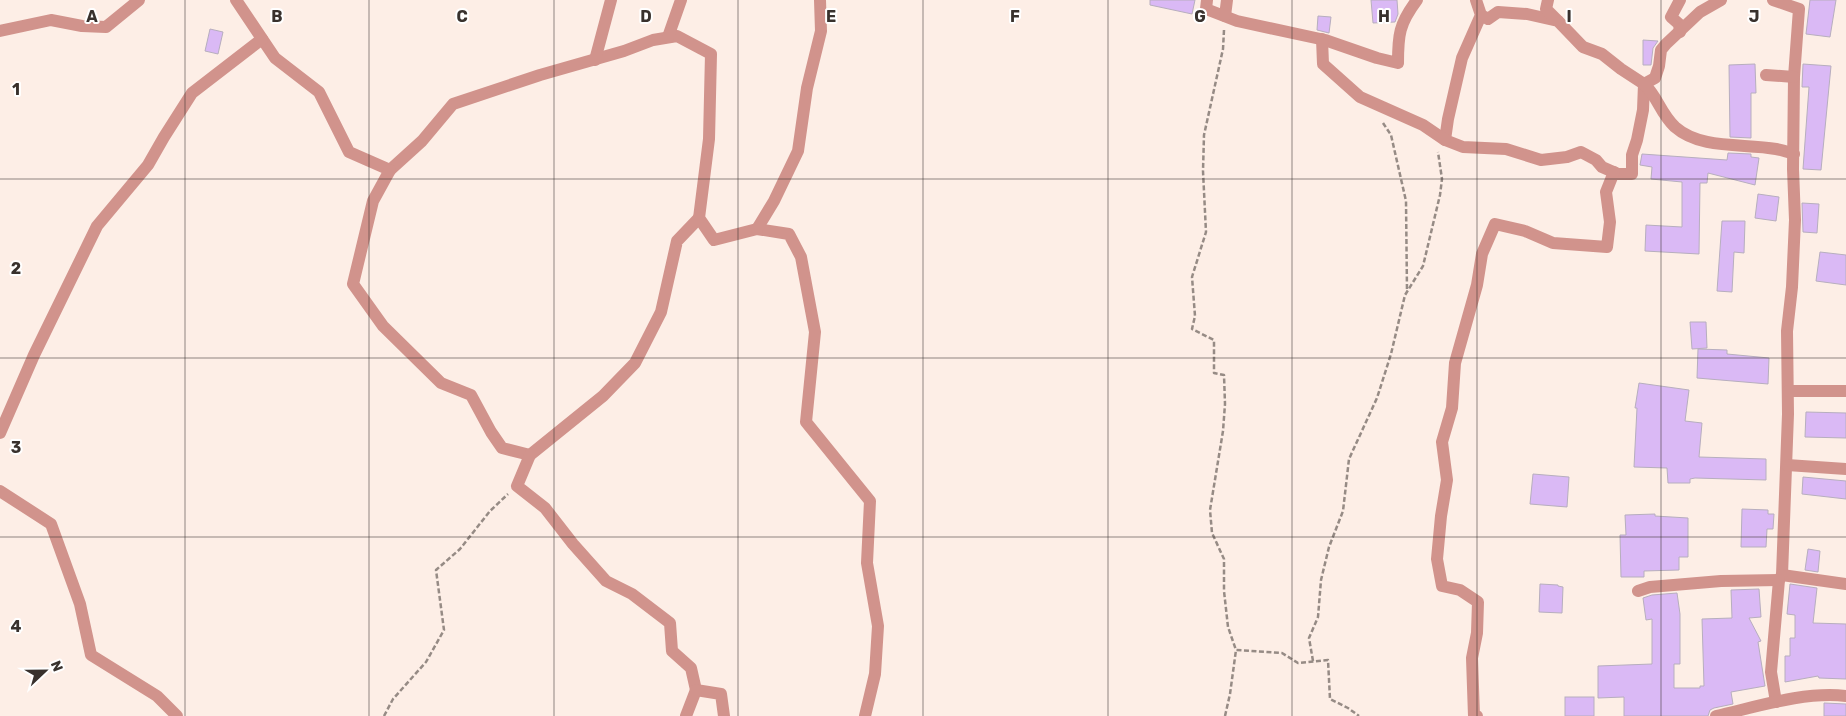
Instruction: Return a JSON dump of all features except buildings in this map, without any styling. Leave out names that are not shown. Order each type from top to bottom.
[{"type":"street","points":[[0,31],[51,20],[82,26],[106,27],[138,0]]},
{"type":"street","points":[[236,0],[275,58],[319,92],[349,152],[390,170]]},
{"type":"street","points":[[595,60],[611,0]]},
{"type":"street","points":[[668,37],[681,0]]},
{"type":"street","points":[[757,229],[774,201],[798,152],[807,88],[820,31],[820,0]]},
{"type":"street","points":[[1207,0],[1206,9],[1225,16],[1246,23],[1322,39],[1398,64],[1398,40],[1402,21],[1417,0]]},
{"type":"street","points":[[1225,16],[1226,0]]},
{"type":"street","points":[[1476,0],[1481,14],[1488,19],[1498,12],[1526,14],[1558,21]]},
{"type":"street","points":[[1548,0],[1546,9],[1583,47],[1602,54],[1644,84],[1653,92],[1662,112],[1675,127],[1688,136],[1712,143],[1775,149],[1794,154]]},
{"type":"street","points":[[1680,0],[1671,17],[1679,24],[1680,32]]},
{"type":"street","points":[[1644,84],[1655,78],[1661,50],[1700,12],[1721,0]]},
{"type":"street","points":[[1773,0],[1799,9],[1794,77],[1793,169],[1795,220],[1792,287],[1787,331],[1787,465],[1781,577],[1771,672],[1776,702]]},
{"type":"street","points":[[1440,137],[1448,119],[1462,58],[1481,14]]},
{"type":"street","points":[[530,455],[502,448],[471,395],[441,383],[383,326],[353,284],[373,201],[390,170],[422,141],[453,104],[540,75],[624,51],[653,40],[678,36],[711,54],[709,139],[699,218],[677,240],[661,312],[635,363],[603,396],[530,455],[517,486],[546,508],[573,544],[606,581],[632,594],[670,623],[672,651],[691,668],[696,690],[686,716]]},
{"type":"street","points":[[0,433],[34,354],[97,226],[148,165],[192,93],[262,39]]},
{"type":"street","points":[[1322,39],[1323,64],[1360,97],[1422,124],[1440,137],[1463,147],[1506,149],[1540,160],[1567,157],[1581,152],[1596,160],[1602,167],[1618,174],[1632,174],[1632,155],[1643,110],[1644,84]]},
{"type":"street","points":[[1766,75],[1794,77]]},
{"type":"street","points":[[1476,716],[1474,716],[1472,658],[1477,634],[1478,602],[1460,590],[1442,586],[1437,559],[1447,480],[1442,442],[1452,408],[1455,363],[1477,285],[1482,254],[1495,224],[1525,231],[1553,243],[1607,247],[1610,222],[1606,192],[1614,172]]},
{"type":"street","points":[[699,218],[714,240],[757,229],[790,234],[801,257],[815,332],[806,422],[870,501],[867,563],[878,626],[875,674],[865,716]]},
{"type":"street","points":[[1788,391],[1846,391]]},
{"type":"street","points":[[1787,465],[1846,469]]},
{"type":"street","points":[[0,491],[51,524],[80,604],[91,655],[157,696],[177,716]]},
{"type":"street","points":[[1638,591],[1650,587],[1781,577],[1846,584]]},
{"type":"street","points":[[696,690],[722,694],[724,716]]},
{"type":"street","points":[[1716,716],[1776,702],[1832,694],[1846,696]]},
{"type":"path","points":[[1225,16],[1223,49],[1204,135],[1203,170],[1206,232],[1192,278],[1195,316],[1192,329],[1214,340],[1214,373],[1224,375],[1225,404],[1223,431],[1210,510],[1212,533],[1224,559],[1224,590],[1228,627],[1236,650],[1225,716]]},
{"type":"path","points":[[1313,661],[1309,638],[1318,617],[1321,580],[1329,547],[1343,511],[1349,459],[1377,398],[1407,292],[1406,201],[1392,135],[1380,120]]},
{"type":"path","points":[[1407,292],[1423,266],[1440,195],[1440,137]]},
{"type":"path","points":[[384,716],[393,700],[426,662],[444,630],[436,570],[460,549],[490,511],[517,486]]},
{"type":"path","points":[[1236,650],[1282,653],[1298,663],[1328,660],[1330,699],[1359,716]]}]
